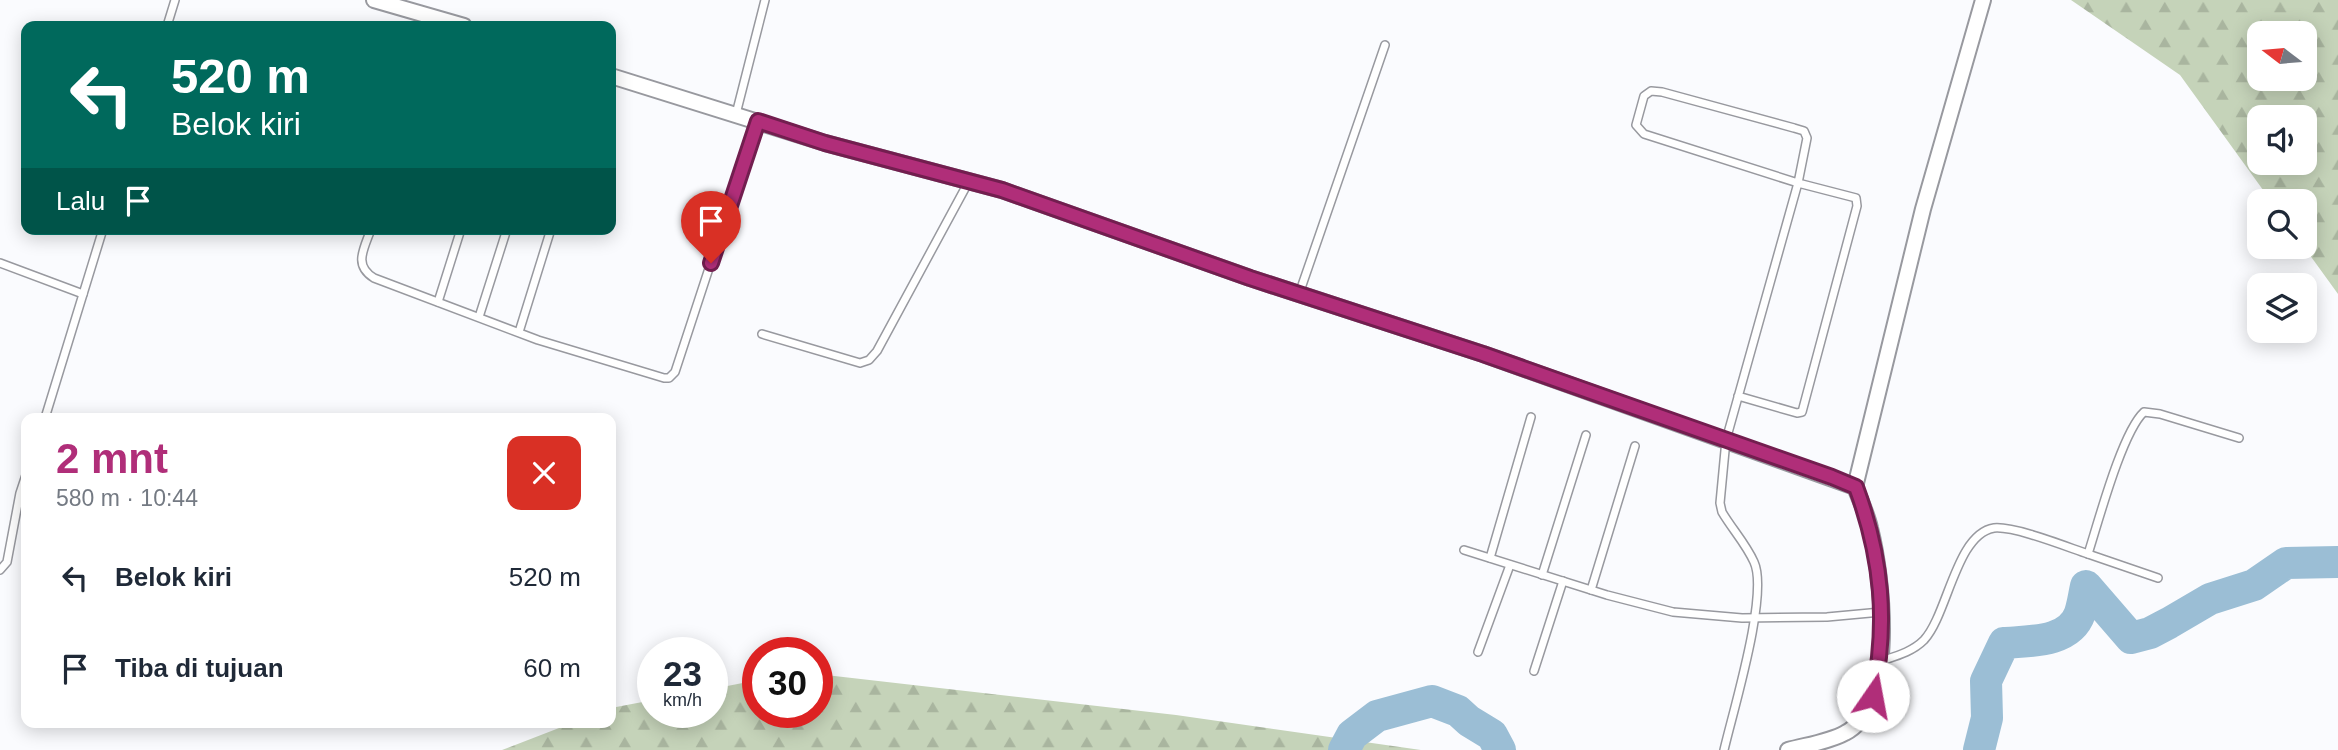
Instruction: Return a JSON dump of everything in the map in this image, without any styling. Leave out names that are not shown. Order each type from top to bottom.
[{"type":"street","points":[[374,0],[433,21]]},
{"type":"street","points":[[1788,750],[1846,733],[1858,723],[1873,696],[1880,662],[1880,579],[1870,526],[1856,487],[1923,209],[1983,0]]},
{"type":"street","points":[[616,78],[825,143],[969,181],[1483,354],[1856,487]]},
{"type":"lane","points":[[169,21],[175,0]]},
{"type":"lane","points":[[736,114],[765,0]]},
{"type":"lane","points":[[1299,294],[1385,45]]},
{"type":"lane","points":[[1724,750],[1755,618],[1759,580],[1755,562],[1726,520],[1720,503],[1726,440],[1738,396],[1798,183],[1807,138],[1804,131],[1651,91],[1644,96],[1636,125],[1644,134],[1798,183],[1856,198],[1857,206],[1802,412],[1797,413],[1738,396]]},
{"type":"lane","points":[[369,235],[361,264],[365,272],[374,278],[519,332],[669,378],[675,372],[758,121]]},
{"type":"lane","points":[[762,334],[860,363],[869,360],[877,351],[969,181]]},
{"type":"lane","points":[[47,413],[101,235]]},
{"type":"lane","points":[[438,302],[459,235]]},
{"type":"lane","points":[[479,317],[505,235]]},
{"type":"lane","points":[[519,332],[549,235]]},
{"type":"lane","points":[[0,263],[83,295]]},
{"type":"lane","points":[[2088,554],[2125,444],[2136,420],[2144,412],[2160,414],[2239,438]]},
{"type":"lane","points":[[1490,558],[1531,417]]},
{"type":"lane","points":[[1542,575],[1586,435]]},
{"type":"lane","points":[[1591,590],[1635,446]]},
{"type":"lane","points":[[0,570],[7,562],[21,490]]},
{"type":"lane","points":[[1880,662],[1911,650],[1926,638],[1964,556],[1975,538],[1984,531],[1997,528],[2019,532],[2158,578]]},
{"type":"lane","points":[[1464,550],[1591,590],[1673,612],[1755,618],[1827,617],[1881,612]]},
{"type":"lane","points":[[1478,652],[1510,565]]},
{"type":"lane","points":[[1535,671],[1563,581]]},
{"type":"green space","points":[[2071,0],[2338,0],[2338,294],[2313,259],[2317,259],[2317,189],[2262,189],[2252,175],[2317,175],[2317,105],[2247,105],[2247,168],[2180,75]]},
{"type":"green space","points":[[833,676],[1176,715],[1421,750],[502,750],[559,728],[616,728],[616,707],[637,703],[637,728],[728,728],[728,686],[742,683],[742,728],[833,728]]},
{"type":"waterway","points":[[1979,750],[1987,718],[1986,681],[2004,643],[2036,641],[2067,630],[2075,623],[2080,613],[2086,586],[2131,638],[2150,633],[2210,599],[2254,585],[2286,563],[2338,562]]},
{"type":"waterway","points":[[1344,750],[1352,735],[1377,716],[1432,701],[1458,711],[1492,735],[1500,750]]},
{"type":"route","points":[[711,263],[758,121],[825,143],[1002,190],[1250,278],[1483,354],[1832,477],[1856,487],[1870,526],[1880,579],[1882,636],[1873,696]]}]
